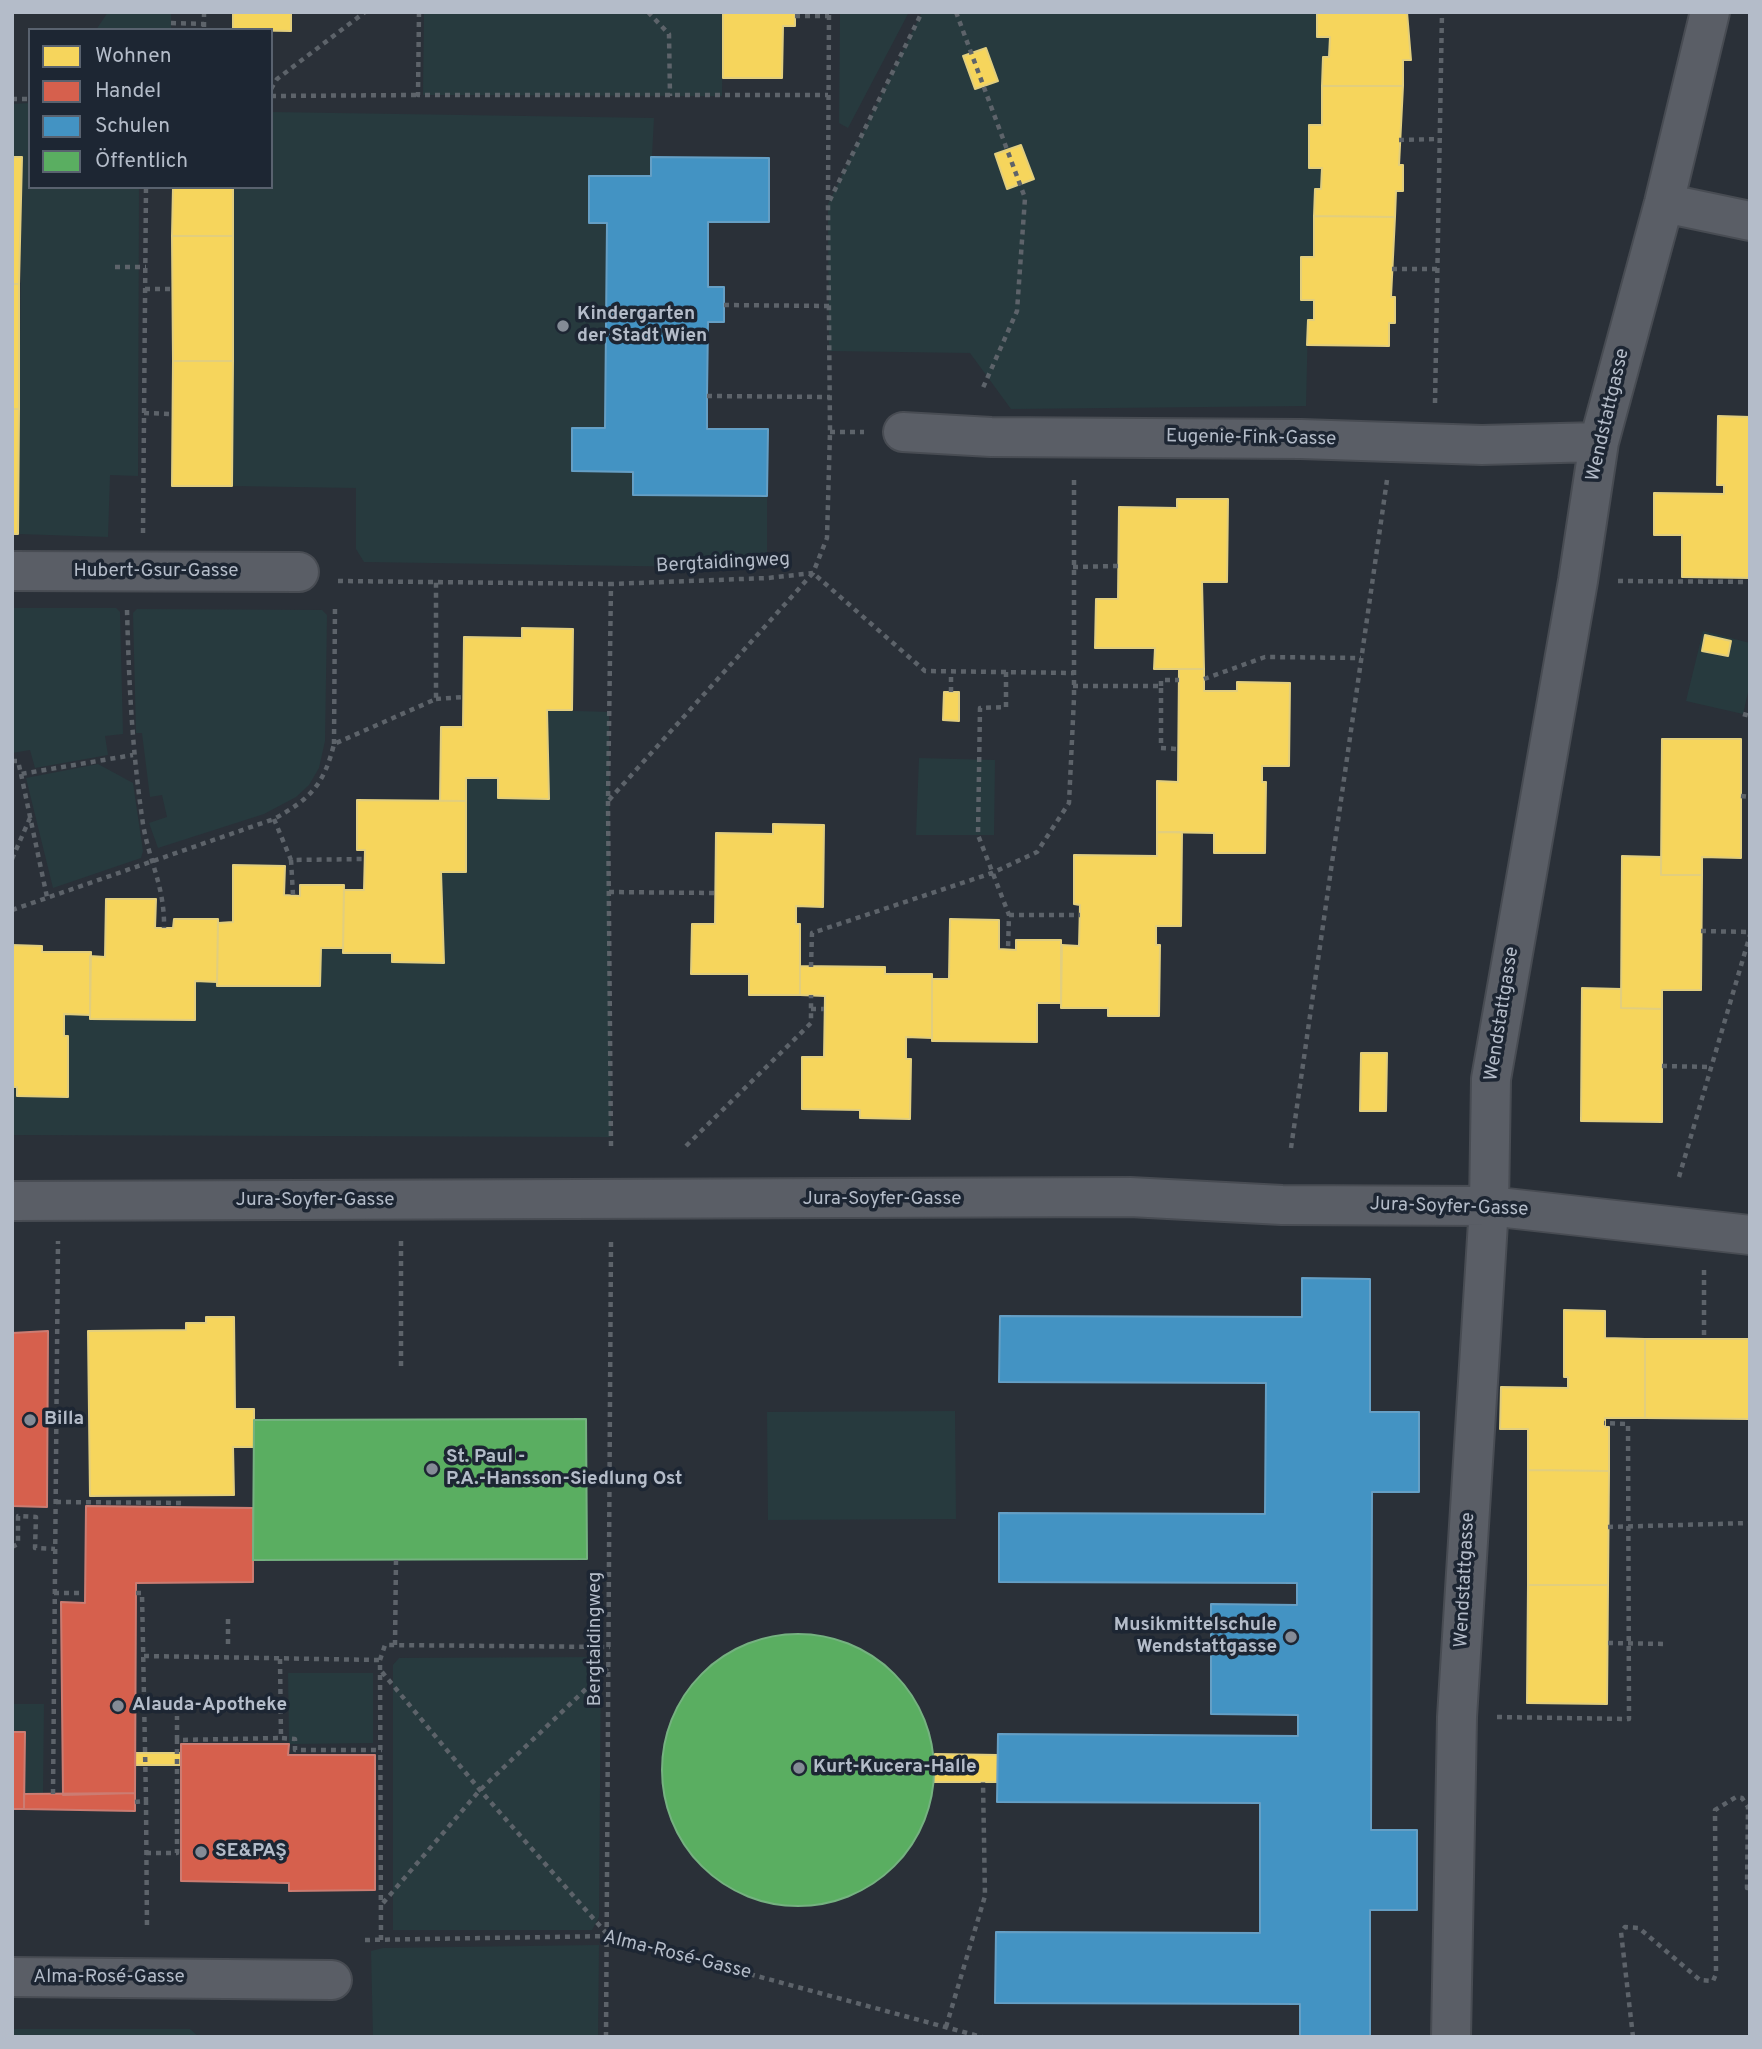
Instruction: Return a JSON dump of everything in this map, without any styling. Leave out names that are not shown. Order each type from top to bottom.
[{"type":"street","name":"Wendstattgasse","points":[[1451,2037],[1457,1717],[1489,1206],[1491,1079],[1576,595],[1599,442],[1664,203],[1710,12]]},
{"type":"street","points":[[1664,203],[1750,221]]},
{"type":"street","name":"Eugenie-Fink-Gasse","points":[[903,432],[1482,445],[1599,442]]},
{"type":"street","name":"Hubert-Gsur-Gasse","points":[[12,571],[299,572]]},
{"type":"street","name":"Jura-Soyfer-Gasse","points":[[12,1201],[711,1201],[1130,1197],[1282,1205],[1489,1206],[1750,1235]]},
{"type":"street","name":"Alma-Rosé-Gasse","points":[[12,1977],[332,1980]]},
{"type":"path","points":[[171,23],[204,27],[204,12]]},
{"type":"path","points":[[273,86],[277,79],[365,12]]},
{"type":"path","points":[[418,94],[419,12]]},
{"type":"path","points":[[648,12],[669,34],[670,96]]},
{"type":"path","name":"Bergtaidingweg","points":[[299,572],[343,582],[611,584],[768,578],[813,573],[827,538],[830,397],[828,204],[922,12]]},
{"type":"path","points":[[956,12],[1025,198],[1017,311],[982,390]]},
{"type":"path","points":[[1434,417],[1442,12]]},
{"type":"path","points":[[795,16],[829,14],[828,204]]},
{"type":"path","points":[[273,96],[828,95]]},
{"type":"path","points":[[1399,140],[1439,139]]},
{"type":"path","points":[[143,542],[146,189]]},
{"type":"path","points":[[115,267],[146,267]]},
{"type":"path","points":[[1392,270],[1437,269]]},
{"type":"path","points":[[145,289],[172,289]]},
{"type":"path","points":[[724,305],[829,306]]},
{"type":"path","points":[[706,396],[830,397]]},
{"type":"path","points":[[144,414],[172,414]]},
{"type":"path","points":[[811,967],[812,933],[992,873],[1037,852],[1069,803],[1074,673],[1074,437]]},
{"type":"path","points":[[1291,1148],[1393,441]]},
{"type":"path","points":[[1073,567],[1118,566]]},
{"type":"path","points":[[608,801],[813,573],[925,671],[1074,673]]},
{"type":"path","points":[[1607,581],[1750,582]]},
{"type":"path","points":[[436,582],[436,699]]},
{"type":"path","points":[[611,584],[608,801],[611,1146]]},
{"type":"path","points":[[126,602],[133,755],[144,828],[164,902],[164,928]]},
{"type":"path","points":[[12,910],[274,819],[302,803],[327,775],[334,744],[335,604]]},
{"type":"path","points":[[1204,679],[1265,657],[1361,658]]},
{"type":"path","points":[[951,672],[951,692]]},
{"type":"path","points":[[1006,672],[1006,707],[979,708],[978,835],[1009,915],[1008,950]]},
{"type":"path","points":[[1178,749],[1161,748],[1161,680],[1179,680]]},
{"type":"path","points":[[1073,686],[1161,685]]},
{"type":"path","points":[[334,744],[436,699],[463,696]]},
{"type":"path","points":[[1742,714],[1750,716]]},
{"type":"path","points":[[21,774],[133,755]]},
{"type":"path","points":[[12,761],[18,761],[47,897]]},
{"type":"path","points":[[1741,796],[1750,797]]},
{"type":"path","points":[[12,859],[30,818]]},
{"type":"path","points":[[274,819],[291,860],[293,895]]},
{"type":"path","points":[[291,860],[364,859]]},
{"type":"path","points":[[609,892],[715,894]]},
{"type":"path","points":[[1009,915],[1080,915]]},
{"type":"path","points":[[1679,1177],[1750,933],[1701,931]]},
{"type":"path","points":[[686,1146],[811,1023],[811,995]]},
{"type":"path","points":[[811,1009],[824,1009]]},
{"type":"path","points":[[1662,1066],[1711,1067]]},
{"type":"path","points":[[52,1794],[58,1234]]},
{"type":"path","points":[[400,1236],[401,1367]]},
{"type":"path","name":"Bergtaidingweg","points":[[606,2037],[609,1936],[611,1241]]},
{"type":"path","points":[[1704,1267],[1704,1339]]},
{"type":"path","points":[[1486,1717],[1629,1719],[1626,1527],[1628,1424],[1604,1423]]},
{"type":"path","points":[[56,1502],[186,1503]]},
{"type":"path","points":[[12,1547],[18,1544],[18,1517],[36,1517],[35,1548],[55,1549]]},
{"type":"path","points":[[1608,1527],[1750,1523]]},
{"type":"path","points":[[395,1645],[397,1559]]},
{"type":"path","points":[[54,1593],[85,1593]]},
{"type":"path","points":[[136,1593],[142,1593],[144,1656],[146,1930]]},
{"type":"path","points":[[228,1619],[228,1644]]},
{"type":"path","points":[[1608,1643],[1667,1644]]},
{"type":"path","points":[[381,1940],[383,1903],[380,1660],[385,1645],[610,1647]]},
{"type":"path","points":[[144,1656],[380,1660]]},
{"type":"path","points":[[281,1658],[281,1738]]},
{"type":"path","points":[[383,1903],[480,1790],[610,1667]]},
{"type":"path","points":[[382,1672],[480,1790],[609,1936]]},
{"type":"path","points":[[222,1709],[258,1709]]},
{"type":"path","points":[[146,1853],[177,1853],[177,1716]]},
{"type":"path","points":[[177,1740],[281,1738],[295,1739],[295,1750],[382,1750]]},
{"type":"path","points":[[946,2027],[985,1896],[983,1782]]},
{"type":"path","points":[[1633,2037],[1621,1932],[1625,1927],[1639,1928],[1700,1980],[1713,1981],[1716,1973],[1715,1810],[1736,1797],[1742,1798],[1748,1807],[1747,1888],[1750,1888]]},
{"type":"path","points":[[135,1802],[146,1801]]},
{"type":"path","name":"Alma-Rosé-Gasse","points":[[365,1940],[609,1936],[982,2037]]},
{"type":"green space","points":[[108,12],[171,12],[171,28],[97,28]]},
{"type":"green space","points":[[424,12],[723,12],[722,96],[423,95]]},
{"type":"green space","points":[[840,12],[909,12],[848,128],[839,123]]},
{"type":"green space","points":[[922,12],[1317,12],[1317,36],[1330,37],[1329,57],[1322,58],[1322,125],[1309,126],[1309,168],[1322,168],[1321,189],[1315,189],[1314,257],[1301,257],[1301,299],[1314,300],[1314,320],[1308,321],[1306,406],[1011,409],[970,353],[829,351],[828,204]]},
{"type":"green space","points":[[28,103],[28,189],[139,189],[138,476],[110,475],[108,537],[18,534],[22,157],[12,157],[12,104]]},
{"type":"green space","name":"Kindergarten der Stadt Wien","points":[[273,112],[654,118],[651,176],[589,176],[589,222],[607,223],[605,428],[573,428],[572,471],[633,472],[633,495],[767,496],[767,568],[364,562],[356,549],[356,488],[232,486],[233,189],[273,189]]},
{"type":"green space","points":[[12,608],[116,608],[120,612],[123,734],[105,736],[108,755],[35,768],[30,750],[12,753]]},
{"type":"green space","points":[[137,609],[322,610],[327,615],[325,741],[319,768],[309,785],[296,797],[264,814],[158,848],[149,823],[167,817],[162,795],[150,797],[142,733],[136,733],[133,613]]},
{"type":"green space","points":[[1703,631],[1750,643],[1750,684],[1743,714],[1686,701]]},
{"type":"green space","points":[[547,710],[609,712],[611,1137],[12,1135],[12,1087],[68,1096],[68,1036],[64,1036],[64,1014],[90,1015],[91,1019],[194,1020],[195,981],[217,982],[218,986],[320,986],[321,948],[343,948],[344,953],[392,953],[392,962],[443,963],[441,872],[466,872],[466,778],[498,778],[498,798],[548,799]]},
{"type":"green space","points":[[919,758],[995,760],[994,835],[916,835]]},
{"type":"green space","points":[[98,764],[133,783],[143,851],[141,858],[53,888],[26,778]]},
{"type":"green space","points":[[955,1411],[956,1519],[768,1520],[767,1412]]},
{"type":"green space","points":[[601,1657],[599,1917],[592,1930],[393,1930],[393,1665],[399,1658]]},
{"type":"green space","points":[[288,1673],[373,1673],[373,1743],[289,1744]]},
{"type":"green space","points":[[12,1704],[44,1704],[43,1794],[24,1794],[12,1732]]},
{"type":"green space","points":[[599,1945],[598,2037],[373,2037],[371,1951],[383,1948]]},
{"type":"green space","points":[[12,2029],[190,2029],[199,2037],[12,2037]]},
{"type":"building: Wohnen","points":[[233,12],[291,12],[291,31],[233,28]]},
{"type":"building: Wohnen","points":[[723,12],[795,12],[795,26],[783,26],[782,78],[723,78]]},
{"type":"building: Wohnen","points":[[1317,12],[1407,12],[1411,60],[1403,60],[1403,86],[1322,86],[1323,57],[1329,57],[1330,37],[1317,37]]},
{"type":"building: Wohnen","points":[[986,48],[998,81],[975,89],[963,56]]},
{"type":"building: Wohnen","points":[[1322,86],[1403,86],[1399,165],[1403,165],[1403,191],[1396,191],[1395,217],[1314,216],[1315,189],[1321,189],[1322,168],[1309,168],[1309,125],[1322,125]]},
{"type":"building: Wohnen","points":[[1021,145],[1034,179],[1007,189],[995,154]]},
{"type":"building: Wohnen","points":[[12,157],[22,157],[19,284],[12,284]]},
{"type":"building: Wohnen","points":[[173,189],[233,189],[233,236],[172,236]]},
{"type":"building: Wohnen","points":[[1314,216],[1395,217],[1391,297],[1395,297],[1395,323],[1389,323],[1389,346],[1307,345],[1308,320],[1314,320],[1314,300],[1301,300],[1301,257],[1314,257]]},
{"type":"building: Wohnen","points":[[172,236],[233,236],[233,361],[173,361]]},
{"type":"building: Wohnen","points":[[12,284],[19,284],[19,409],[12,409]]},
{"type":"building: Wohnen","points":[[173,361],[233,361],[232,486],[172,486]]},
{"type":"building: Wohnen","points":[[12,409],[19,409],[18,534],[12,534]]},
{"type":"building: Wohnen","points":[[1718,416],[1750,417],[1750,578],[1682,577],[1682,535],[1654,535],[1654,493],[1724,494],[1724,485],[1717,485]]},
{"type":"building: Wohnen","points":[[1177,499],[1228,499],[1227,582],[1202,582],[1204,669],[1154,669],[1155,648],[1095,648],[1096,599],[1118,599],[1119,507],[1177,508]]},
{"type":"building: Wohnen","points":[[522,628],[573,629],[572,710],[547,710],[549,799],[498,798],[498,778],[466,778],[466,801],[440,801],[441,727],[463,727],[464,637],[522,638]]},
{"type":"building: Wohnen","points":[[1705,635],[1731,641],[1728,656],[1702,651]]},
{"type":"building: Wohnen","points":[[1179,669],[1204,669],[1204,691],[1237,691],[1237,682],[1290,683],[1289,766],[1262,766],[1262,782],[1266,782],[1265,853],[1214,853],[1214,833],[1157,832],[1157,781],[1178,782]]},
{"type":"building: Wohnen","points":[[944,692],[959,692],[959,721],[943,720]]},
{"type":"building: Wohnen","points":[[1662,739],[1741,739],[1741,858],[1702,857],[1702,875],[1661,875]]},
{"type":"building: Wohnen","points":[[357,800],[466,801],[466,872],[441,872],[444,963],[392,962],[392,953],[343,953],[344,890],[364,890],[365,850],[357,850]]},
{"type":"building: Wohnen","points":[[773,824],[824,825],[823,907],[796,906],[796,924],[800,924],[800,995],[749,995],[749,974],[691,974],[692,924],[715,924],[716,833],[773,834]]},
{"type":"building: Wohnen","points":[[1157,832],[1182,832],[1181,926],[1156,926],[1156,945],[1160,945],[1159,1016],[1108,1016],[1108,1008],[1061,1008],[1062,945],[1079,946],[1080,905],[1074,904],[1074,855],[1157,856]]},
{"type":"building: Wohnen","points":[[1622,856],[1661,857],[1661,875],[1702,875],[1701,990],[1662,990],[1662,1009],[1621,1008]]},
{"type":"building: Wohnen","points":[[233,865],[285,866],[284,895],[300,896],[300,885],[344,885],[343,948],[321,948],[320,986],[217,986],[218,923],[233,922]]},
{"type":"building: Wohnen","points":[[106,899],[156,899],[155,928],[173,928],[174,919],[218,919],[217,982],[195,981],[195,1020],[90,1019],[90,956],[105,957]]},
{"type":"building: Wohnen","points":[[950,919],[999,920],[999,949],[1016,950],[1016,940],[1061,940],[1061,1003],[1037,1003],[1037,1042],[932,1041],[932,979],[949,979]]},
{"type":"building: Wohnen","points":[[12,945],[42,946],[42,952],[91,952],[90,1015],[64,1014],[64,1036],[68,1036],[68,1097],[17,1096],[17,1087],[12,1087]]},
{"type":"building: Wohnen","points":[[800,966],[885,967],[885,974],[932,974],[932,1038],[906,1037],[906,1059],[911,1059],[910,1119],[860,1118],[860,1110],[802,1109],[802,1057],[824,1057],[825,996],[800,995]]},
{"type":"building: Wohnen","points":[[1582,988],[1621,989],[1621,1008],[1662,1009],[1662,1122],[1581,1121]]},
{"type":"building: Wohnen","points":[[1361,1053],[1387,1053],[1386,1111],[1360,1111]]},
{"type":"building: Wohnen","points":[[1564,1310],[1605,1311],[1605,1338],[1645,1339],[1645,1418],[1605,1418],[1605,1427],[1609,1427],[1609,1471],[1528,1470],[1528,1429],[1500,1429],[1501,1387],[1568,1388],[1568,1377],[1564,1377]]},
{"type":"building: Wohnen","points":[[206,1317],[234,1317],[235,1409],[254,1409],[254,1447],[233,1447],[234,1495],[90,1496],[88,1331],[186,1330],[186,1323],[206,1323]]},
{"type":"building: Wohnen","points":[[1645,1339],[1750,1339],[1750,1419],[1645,1418]]},
{"type":"building: Wohnen","points":[[1528,1470],[1609,1471],[1608,1585],[1528,1585]]},
{"type":"building: Wohnen","points":[[1528,1585],[1608,1585],[1607,1704],[1527,1703]]},
{"type":"building: Wohnen","points":[[135,1753],[181,1753],[181,1765],[135,1765]]},
{"type":"building: Wohnen","points":[[935,1754],[998,1755],[997,1782],[934,1782]]},
{"type":"building: Handel","name":"Billa","points":[[48,1331],[47,1507],[12,1506],[12,1333]]},
{"type":"building: Handel","points":[[86,1506],[253,1508],[253,1582],[136,1583],[135,1793],[63,1795],[61,1602],[85,1603]]},
{"type":"building: Handel","points":[[12,1732],[25,1732],[24,1809],[12,1809]]},
{"type":"building: Handel","points":[[181,1744],[289,1744],[288,1755],[375,1755],[375,1890],[289,1891],[289,1883],[181,1881]]},
{"type":"building: Handel","points":[[135,1793],[135,1811],[24,1809],[24,1794]]},
{"type":"building: Schulen","points":[[651,157],[769,158],[769,222],[708,222],[708,287],[724,287],[724,322],[708,322],[707,429],[768,429],[767,496],[633,495],[633,472],[572,471],[572,428],[605,428],[607,223],[589,223],[589,176],[651,176]]},
{"type":"building: Schulen","name":"Musikmittelschule Wendstattgasse","points":[[1302,1278],[1370,1279],[1370,1412],[1419,1412],[1419,1492],[1372,1492],[1371,1830],[1417,1830],[1417,1910],[1370,1910],[1370,2037],[1300,2037],[1300,2004],[995,2003],[996,1932],[1260,1933],[1260,1803],[997,1802],[998,1734],[1298,1736],[1298,1715],[1211,1714],[1211,1604],[1297,1605],[1297,1583],[999,1582],[999,1513],[1265,1514],[1266,1383],[999,1382],[1000,1316],[1302,1317]]},
{"type":"building: Öffentlich","points":[[586,1419],[587,1559],[253,1560],[254,1420]]},
{"type":"building: Öffentlich","name":"Kurt-Kucera-Halle","points":[[785,1634],[811,1634],[850,1644],[885,1664],[895,1673],[911,1694],[929,1730],[934,1770],[929,1810],[911,1846],[895,1867],[874,1883],[838,1901],[811,1906],[785,1906],[758,1901],[734,1890],[711,1876],[692,1857],[667,1810],[662,1783],[662,1757],[667,1730],[678,1706],[692,1683],[711,1664],[758,1639]]},
{"type":"place","name":"Kindergarten der Stadt Wien","points":[[563,326]]},
{"type":"place","name":"Billa","points":[[30,1420]]},
{"type":"place","name":"St. Paul - P.A.-Hansson-Siedlung Ost","points":[[432,1469]]},
{"type":"place","name":"Musikmittelschule Wendstattgasse","points":[[1291,1637]]},
{"type":"place","name":"Alauda-Apotheke","points":[[118,1706]]},
{"type":"place","name":"Kurt-Kucera-Halle","points":[[799,1768]]},
{"type":"place","name":"SE&PAŞ","points":[[201,1852]]}]
